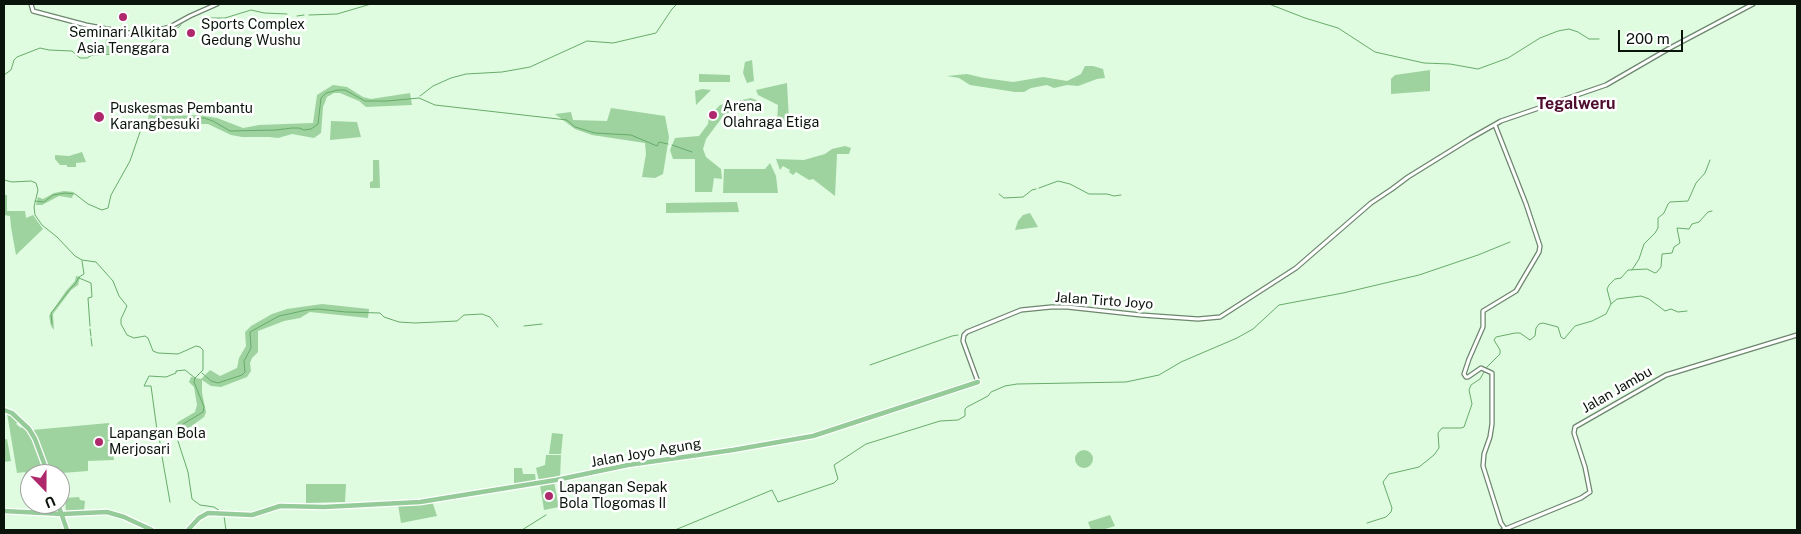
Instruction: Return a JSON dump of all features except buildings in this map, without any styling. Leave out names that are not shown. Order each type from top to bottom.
[{"type":"main road","name":"Jalan Joyo Agung","points":[[188,530],[204,514],[252,515],[277,507],[420,502],[556,480],[628,465],[742,449],[813,436],[978,382]]},
{"type":"main road","points":[[4,410],[12,413],[29,429],[44,464]]},
{"type":"main road","points":[[4,511],[20,510]]},
{"type":"main road","points":[[70,514],[106,512],[124,517],[152,530]]},
{"type":"main road","points":[[62,514],[67,530]]},
{"type":"street","points":[[31,4],[34,11],[86,25],[129,33],[146,32],[170,26],[217,4]]},
{"type":"street","points":[[1505,530],[1482,466],[1492,420],[1493,375],[1489,370],[1480,368],[1468,377],[1464,375],[1483,327],[1483,311],[1516,291],[1539,252],[1540,246],[1495,124],[1606,86],[1671,48],[1753,4]]},
{"type":"street","name":"Jalan Tirto Joyo","points":[[978,382],[963,342],[964,335],[1017,312],[1067,307],[1141,315],[1212,319],[1225,314],[1296,268],[1371,203],[1389,192],[1408,176],[1495,124]]},
{"type":"street","name":"Jalan Jambu","points":[[1505,530],[1590,492],[1585,467],[1574,432],[1576,428],[1666,375],[1797,335]]},
{"type":"green space","points":[[110,32],[115,32],[115,53],[105,54],[106,38],[109,38]]},
{"type":"green space","points":[[752,60],[754,81],[747,83],[743,73],[745,62]]},
{"type":"green space","points":[[1085,66],[1103,69],[1105,78],[1078,86],[1067,85],[1054,88],[1047,85],[1031,88],[1024,92],[1015,92],[970,85],[959,78],[947,76],[967,74],[1013,82],[1043,77],[1067,81],[1081,74]]},
{"type":"green space","points":[[1430,70],[1430,91],[1391,94],[1391,79],[1395,75]]},
{"type":"green space","points":[[699,74],[730,75],[730,82],[699,82]]},
{"type":"green space","points":[[787,83],[789,121],[777,121],[778,105],[758,95],[756,90]]},
{"type":"green space","points":[[333,85],[347,87],[363,97],[371,99],[410,93],[412,105],[366,107],[359,101],[340,93],[334,93],[327,97],[323,107],[321,133],[314,138],[292,134],[278,138],[242,137],[231,135],[208,124],[171,124],[145,127],[143,123],[148,121],[149,113],[168,116],[198,115],[217,118],[243,128],[259,125],[313,123],[317,95]]},
{"type":"green space","points":[[702,89],[711,90],[696,105],[695,91]]},
{"type":"green space","points":[[751,98],[761,102],[724,115],[706,139],[703,149],[706,157],[721,169],[722,179],[714,178],[712,192],[695,192],[695,159],[673,159],[670,150],[675,138],[699,136],[708,124],[709,117],[711,118],[710,116],[713,112],[716,114],[714,111],[720,105]]},
{"type":"green space","points":[[611,108],[665,116],[669,137],[663,174],[655,178],[642,177],[646,154],[645,143],[592,135],[575,129],[555,114],[571,112],[573,120],[607,121]]},
{"type":"green space","points":[[331,121],[357,122],[361,137],[330,140]]},
{"type":"green space","points":[[845,146],[851,148],[849,154],[837,154],[835,196],[813,179],[809,180],[796,172],[793,175],[789,172],[790,170],[783,166],[780,170],[776,159],[804,160]]},
{"type":"green space","points":[[82,152],[86,162],[76,163],[76,167],[60,165],[55,159],[55,155],[69,156]]},
{"type":"green space","points":[[373,160],[379,160],[380,188],[370,188],[370,182],[373,181]]},
{"type":"green space","points":[[770,163],[776,176],[778,193],[723,193],[724,169],[765,169]]},
{"type":"green space","points":[[74,192],[72,198],[59,196],[42,205],[36,205],[38,197],[43,199],[54,193]]},
{"type":"green space","points":[[4,195],[7,195],[7,211],[25,211],[26,218],[33,215],[43,229],[16,255],[10,216],[4,215]]},
{"type":"green space","points":[[737,202],[739,212],[666,213],[666,203]]},
{"type":"green space","points":[[1030,213],[1038,227],[1015,230],[1018,221],[1023,215]]},
{"type":"green space","points":[[76,276],[80,277],[78,285],[71,290],[53,314],[54,330],[49,316],[75,281]]},
{"type":"green space","points":[[322,304],[369,309],[368,318],[310,312],[300,318],[284,321],[258,331],[258,352],[252,358],[250,363],[251,371],[247,377],[221,387],[211,386],[202,380],[202,393],[206,412],[204,417],[182,433],[175,427],[178,422],[195,412],[197,405],[194,387],[189,382],[191,377],[201,379],[210,370],[220,376],[237,368],[239,358],[246,346],[245,332],[251,326],[272,314],[287,309]]},
{"type":"green space","points":[[7,413],[19,421],[16,424],[21,428],[24,425],[33,439],[42,464],[20,464],[20,473],[17,473]]},
{"type":"green space","points":[[109,423],[114,460],[88,461],[88,471],[70,472],[70,464],[45,464],[32,430]]},
{"type":"green space","points":[[552,433],[563,434],[561,454],[549,454]]},
{"type":"green space","points":[[7,439],[11,461],[4,462],[4,440]]},
{"type":"green space","points":[[1080,450],[1088,450],[1093,455],[1091,466],[1080,468],[1075,463],[1075,455]]},
{"type":"green space","points":[[546,455],[561,455],[560,478],[539,481],[536,468],[545,465]]},
{"type":"green space","points":[[514,468],[522,468],[523,474],[535,474],[536,481],[514,485]]},
{"type":"green space","name":"Lapangan Sepak Bola Tlogomas II","points":[[554,482],[559,507],[544,510],[540,485]]},
{"type":"green space","points":[[306,484],[346,484],[345,502],[306,503]]},
{"type":"green space","points":[[79,497],[80,500],[85,501],[84,511],[70,512],[70,498]]},
{"type":"green space","points":[[432,501],[437,516],[401,523],[398,504]]},
{"type":"green space","points":[[1110,515],[1115,526],[1102,530],[1091,530],[1088,522]]},
{"type":"waterway","points":[[309,15],[337,14],[371,4],[395,4]]},
{"type":"waterway","points":[[420,96],[433,86],[451,78],[466,74],[502,72],[530,67],[587,41],[613,43],[656,33],[677,4]]},
{"type":"waterway","points":[[1269,4],[1338,28],[1375,52],[1424,63],[1450,64],[1478,69],[1508,58],[1540,38],[1558,31],[1569,29],[1589,39],[1599,39]]},
{"type":"waterway","points":[[201,18],[225,18],[251,10],[264,13],[287,14]]},
{"type":"waterway","points":[[297,16],[304,15]]},
{"type":"waterway","points":[[4,75],[11,70],[17,57],[40,48],[72,51],[80,58],[87,58],[92,55],[116,54],[146,47],[155,39],[166,38],[181,25]]},
{"type":"waterway","points":[[35,201],[44,202],[53,195],[65,193],[75,194],[88,204],[102,210],[108,208],[111,195],[130,161],[141,129],[145,125],[164,121],[204,118],[230,131],[311,129],[318,124],[321,98],[326,93],[338,90],[345,90],[365,101],[419,98],[435,105],[567,120],[575,127],[595,133],[631,135],[657,146],[659,142],[668,144]]},
{"type":"waterway","points":[[672,145],[692,152]]},
{"type":"waterway","points":[[1632,270],[1639,259],[1644,244],[1658,228],[1658,218],[1664,213],[1670,202],[1688,201],[1696,183],[1705,173],[1710,160]]},
{"type":"waterway","points":[[4,180],[12,182],[31,181],[36,183],[38,190],[34,207],[35,215],[42,225],[57,237],[75,256],[82,260],[96,262],[113,281],[119,296],[127,306],[121,319],[121,324],[127,335],[134,338],[145,336],[148,338],[153,351],[158,353],[178,354],[196,346],[203,350],[203,370],[195,378],[194,382],[204,407],[203,412],[180,426],[176,430],[176,435],[188,472],[192,499],[200,505],[214,507],[220,511]]},
{"type":"waterway","points":[[1039,188],[1058,181],[1070,184],[1089,194],[1121,195]]},
{"type":"waterway","points":[[999,194],[1004,198],[1023,197],[1036,189]]},
{"type":"waterway","points":[[1486,368],[1500,354],[1500,350],[1494,340],[1496,337],[1520,333],[1530,340],[1535,336],[1536,328],[1539,324],[1543,323],[1558,327],[1561,337],[1564,339],[1575,326],[1606,314],[1611,304],[1607,289],[1615,279],[1621,278],[1628,270],[1647,269],[1655,273],[1657,272],[1661,267],[1662,254],[1672,253],[1674,247],[1680,243],[1677,228],[1689,229],[1692,224],[1699,222],[1708,212],[1712,211]]},
{"type":"waterway","points":[[675,530],[772,490],[778,502],[834,483],[838,479],[834,465],[866,444],[940,421],[958,420],[965,416],[965,409],[967,407],[988,396],[991,392],[1005,386],[1017,384],[1126,382],[1159,375],[1181,362],[1237,338],[1253,329],[1279,305],[1343,293],[1419,275],[1510,242]]},
{"type":"waterway","points":[[52,324],[51,313],[79,277],[84,274],[82,261]]},
{"type":"waterway","points":[[79,278],[91,283],[92,297],[88,298],[90,326]]},
{"type":"waterway","points":[[1611,304],[1617,299],[1641,296],[1649,299],[1665,311],[1671,309],[1678,312],[1687,311]]},
{"type":"waterway","points":[[202,373],[211,381],[218,383],[242,375],[245,372],[244,361],[251,348],[250,332],[279,316],[307,310],[380,313],[384,317],[399,322],[415,323],[457,321],[464,315],[482,314],[490,317],[498,327]]},
{"type":"waterway","points":[[524,326],[542,324]]},
{"type":"waterway","points":[[90,329],[91,336]]},
{"type":"waterway","points":[[870,365],[958,335]]},
{"type":"waterway","points":[[91,338],[92,346]]},
{"type":"waterway","points":[[157,430],[151,386],[144,386],[149,376],[166,377],[176,373],[176,371],[185,370],[195,378]]},
{"type":"waterway","points":[[1367,523],[1386,517],[1391,512],[1392,508],[1383,482],[1389,474],[1419,467],[1434,455],[1439,448],[1438,433],[1442,428],[1464,427],[1472,404],[1469,390],[1471,385],[1480,379],[1484,372]]},
{"type":"waterway","points":[[159,436],[160,443]]},
{"type":"waterway","points":[[160,445],[170,502]]},
{"type":"waterway","points":[[522,530],[546,515]]},
{"type":"waterway","points":[[224,516],[226,530]]},
{"type":"place","name":"Seminari Alkitab Asia Tenggara","points":[[123,17]]},
{"type":"place","name":"Sports Complex Gedung Wushu","points":[[191,33]]},
{"type":"place","name":"Arena Olahraga Etiga","points":[[713,115]]},
{"type":"place","name":"Puskesmas Pembantu Karangbesuki","points":[[99,117]]},
{"type":"place","name":"Lapangan Bola Merjosari","points":[[99,442]]},
{"type":"place","name":"Lapangan Sepak Bola Tlogomas II","points":[[549,496]]},
{"type":"district","name":"Tegalweru","points":[[1576,104]]}]
